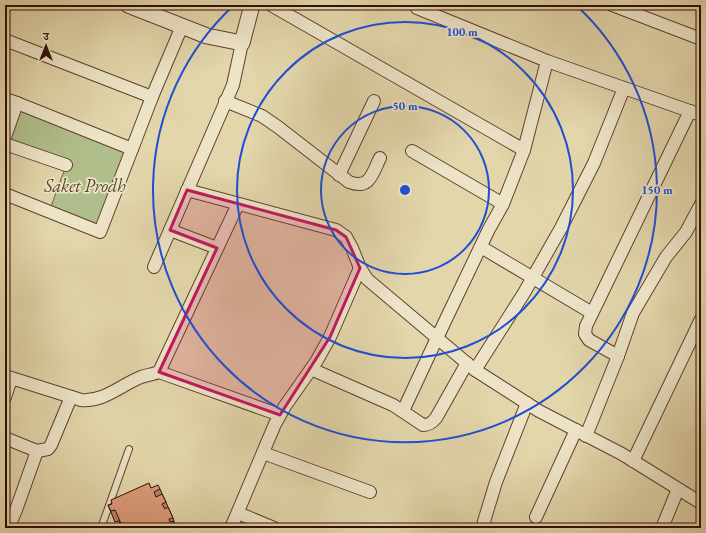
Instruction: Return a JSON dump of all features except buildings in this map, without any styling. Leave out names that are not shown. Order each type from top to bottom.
[{"type":"street","points":[[128,5],[207,36],[242,43]]},
{"type":"street","points":[[154,266],[233,85],[252,5]]},
{"type":"street","points":[[271,5],[524,150]]},
{"type":"street","points":[[418,5],[417,8],[547,61],[696,113],[586,326],[585,334],[589,340],[618,356]]},
{"type":"street","points":[[612,5],[701,40]]},
{"type":"street","points":[[5,194],[100,232],[152,97],[182,26]]},
{"type":"street","points":[[5,40],[152,97]]},
{"type":"street","points":[[404,412],[480,247],[503,204],[524,150],[547,61]]},
{"type":"street","points":[[311,369],[393,405],[423,425],[428,425],[433,422],[532,277],[561,228],[594,162],[624,88]]},
{"type":"street","points":[[5,99],[132,149]]},
{"type":"street","points":[[225,101],[262,116],[349,182],[364,184],[370,180],[380,158]]},
{"type":"street","points":[[339,175],[374,101]]},
{"type":"street","points":[[5,137],[17,104]]},
{"type":"street","points":[[5,144],[66,165]]},
{"type":"street","points":[[412,151],[503,204]]},
{"type":"street","points":[[187,190],[336,230],[346,237],[360,268],[367,279],[471,366],[540,411],[633,461],[701,503]]},
{"type":"street","points":[[160,372],[238,204]]},
{"type":"street","points":[[536,517],[581,433],[618,356],[633,312],[666,257],[686,232],[701,204]]},
{"type":"street","points":[[170,230],[217,248]]},
{"type":"street","points":[[480,247],[592,314]]},
{"type":"street","points":[[231,528],[280,415],[311,369],[330,337],[360,268]]},
{"type":"street","points":[[633,461],[701,319]]},
{"type":"street","points":[[5,397],[8,378],[71,397],[89,400],[97,399],[142,377],[160,372],[280,415]]},
{"type":"street","points":[[5,438],[37,451],[48,448],[51,445],[71,397]]},
{"type":"street","points":[[482,528],[496,482],[527,403]]},
{"type":"street","points":[[8,528],[37,451]]},
{"type":"street","points":[[263,453],[370,492]]},
{"type":"street","points":[[662,528],[678,489]]},
{"type":"street","points":[[238,513],[274,528]]},
{"type":"lane","points":[[102,528],[129,449]]},
{"type":"highlighted area","points":[[187,190],[336,230],[346,237],[360,268],[330,337],[280,415],[159,372],[217,248],[170,230]]},
{"type":"green space","name":"Saket Prodh","points":[[20,108],[126,151],[97,227],[49,212],[68,160],[8,138]]}]
